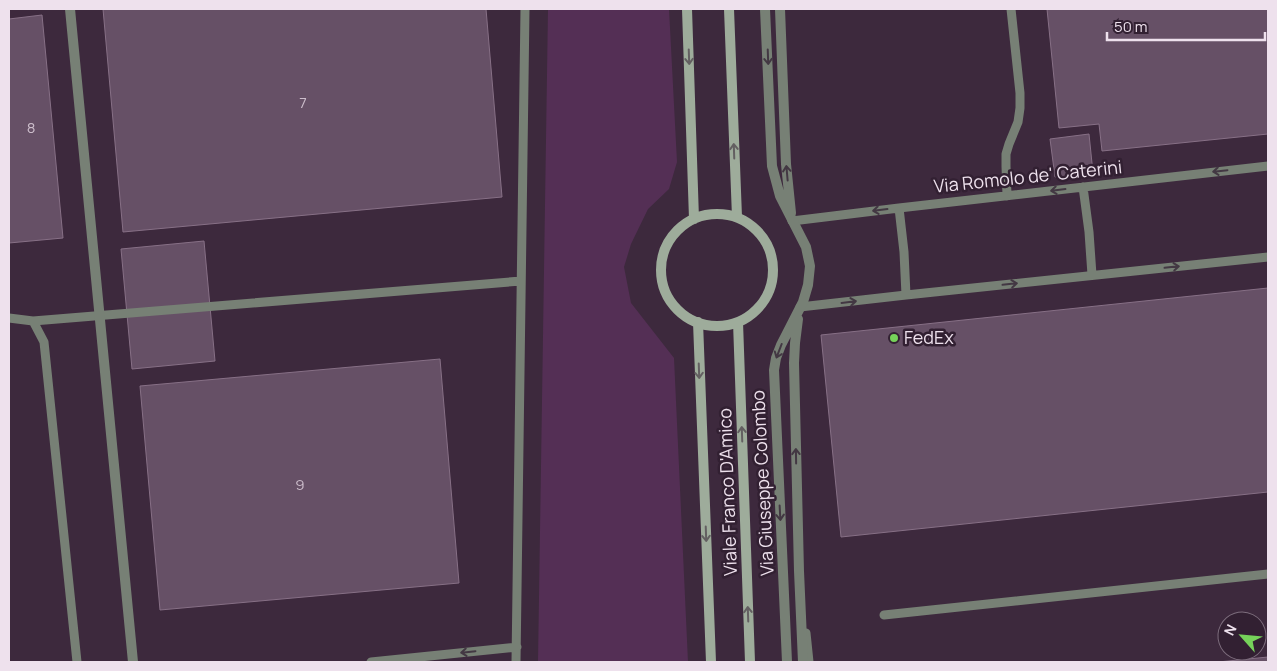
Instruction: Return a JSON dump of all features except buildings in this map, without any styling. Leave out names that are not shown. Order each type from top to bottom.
[{"type":"street","points":[[70,9],[133,662]]},
{"type":"street","points":[[687,9],[694,219]]},
{"type":"street","points":[[729,9],[737,217]]},
{"type":"street","name":"Via Giuseppe Colombo","points":[[766,9],[772,166],[780,196],[806,247],[810,266],[808,285],[803,302],[781,345],[774,370],[787,662]]},
{"type":"street","name":"Via Giuseppe Colombo","points":[[780,9],[786,164],[792,221]]},
{"type":"street","points":[[708,214],[723,214],[737,217],[753,227],[765,242],[772,260],[772,279],[766,297],[754,312],[738,322],[711,326],[681,313],[669,299],[662,281],[661,262],[667,244],[678,229],[694,219],[708,214]]},
{"type":"street","name":"Via Giuseppe Colombo","points":[[800,307],[795,335],[794,363],[803,662]]},
{"type":"street","name":"Viale Franco D'Amico","points":[[698,322],[710,662]]},
{"type":"street","name":"Viale Franco D'Amico","points":[[738,322],[750,662]]},
{"type":"lane","points":[[516,662],[525,9]]},
{"type":"lane","points":[[1007,196],[1006,154],[1018,122],[1020,108],[1011,9]]},
{"type":"lane","name":"Via Romolo de' Caterini","points":[[792,221],[1268,166]]},
{"type":"lane","points":[[1083,187],[1092,275]]},
{"type":"lane","points":[[899,208],[906,295]]},
{"type":"lane","points":[[800,307],[1268,257]]},
{"type":"lane","points":[[9,318],[33,321],[521,281]]},
{"type":"lane","points":[[33,321],[44,342],[77,662]]},
{"type":"lane","points":[[799,572],[809,662]]},
{"type":"lane","points":[[884,615],[1268,574]]},
{"type":"lane","points":[[371,662],[517,647]]},
{"type":"shaded area","points":[[548,9],[669,9],[677,162],[669,189],[648,209],[631,244],[624,267],[631,303],[674,358],[688,662],[538,662]]},
{"type":"place","name":"FedEx","points":[[894,338]]}]
